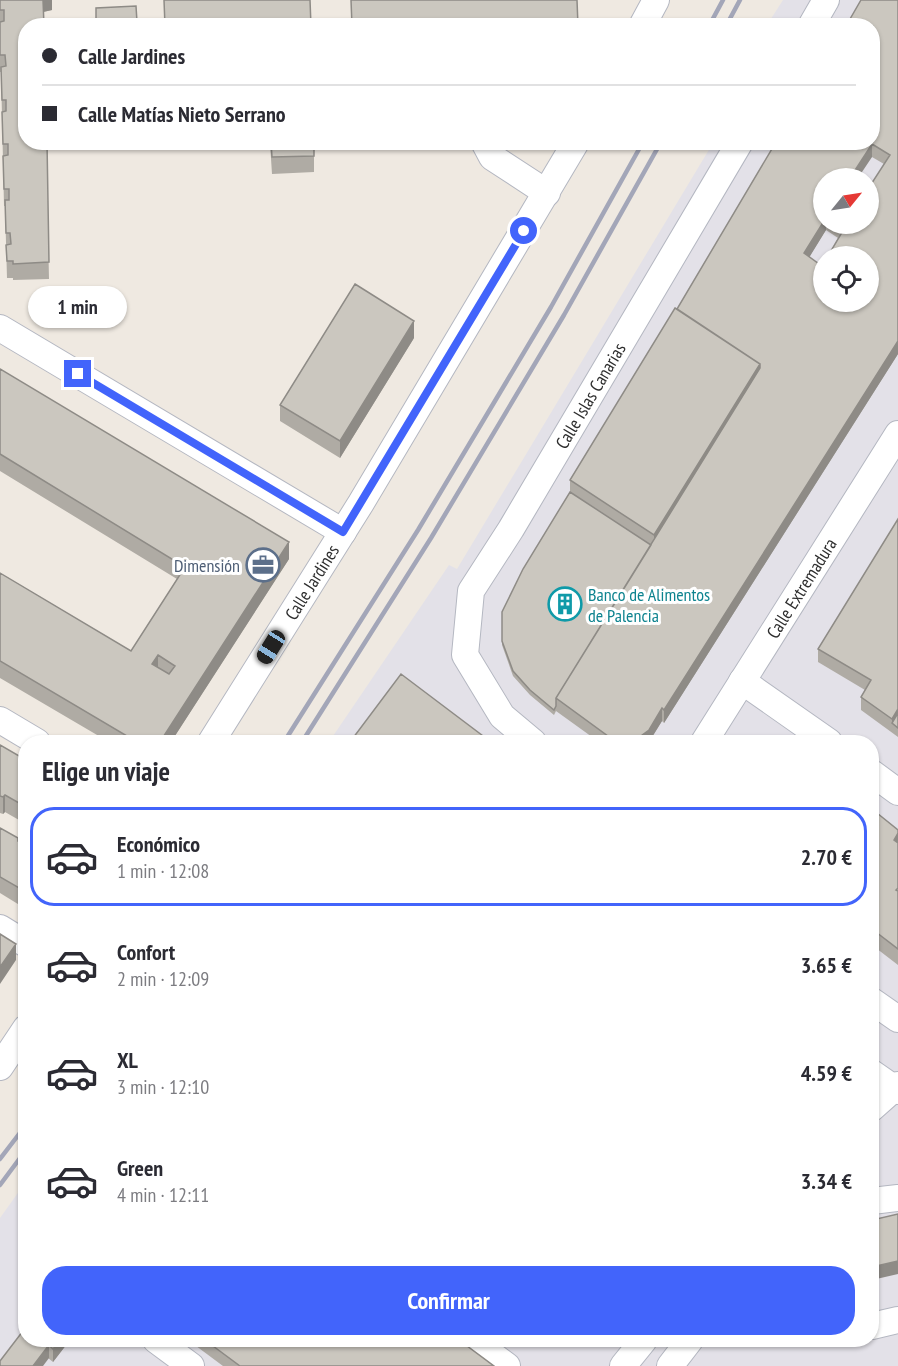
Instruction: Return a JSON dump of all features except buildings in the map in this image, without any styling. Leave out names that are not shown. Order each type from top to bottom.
[{"type":"street","points":[[646,18],[656,0]]},
{"type":"street","points":[[816,18],[826,0]]},
{"type":"street","points":[[488,150],[492,157],[547,192]]},
{"type":"street","name":"Calle Jardines","points":[[215,735],[343,532],[571,150]]},
{"type":"street","name":"Calle Islas Canarias","points":[[525,735],[502,716],[465,655],[471,591],[511,529],[735,150]]},
{"type":"street","points":[[0,328],[343,532]]},
{"type":"street","name":"Calle Extremadura","points":[[708,735],[898,434]]},
{"type":"street","points":[[742,681],[819,735]]},
{"type":"street","points":[[0,720],[25,735]]},
{"type":"street","points":[[879,778],[898,792]]},
{"type":"street","points":[[0,928],[18,939]]},
{"type":"street","points":[[879,1009],[898,1020]]},
{"type":"street","points":[[0,1067],[18,1040]]},
{"type":"street","points":[[879,1077],[897,1088],[879,1102]]},
{"type":"street","points":[[879,1200],[898,1198]]},
{"type":"street","points":[[879,1324],[898,1320]]},
{"type":"street","points":[[165,1347],[191,1366]]},
{"type":"street","points":[[481,1347],[507,1366]]},
{"type":"street","points":[[623,1366],[638,1347]]},
{"type":"street","points":[[670,1366],[685,1347]]},
{"type":"shaded area","points":[[783,0],[898,0],[898,1366],[0,1366],[0,1218],[18,1193],[18,1347],[879,1347],[879,735],[334,735],[449,565],[457,569],[709,150],[880,150],[880,18],[771,18]]},
{"type":"railway","points":[[713,18],[723,0]]},
{"type":"railway","points":[[730,18],[740,0]]},
{"type":"railway","points":[[288,735],[418,530],[551,307],[639,150]]},
{"type":"railway","points":[[306,735],[431,538],[564,315],[657,150]]},
{"type":"railway","points":[[0,1159],[18,1135]]},
{"type":"railway","points":[[0,1185],[18,1161]]},
{"type":"place","name":"Dimensión","points":[[263,565]]},
{"type":"place","name":"Banco de Alimentos de Palencia","points":[[565,604]]},
{"type":"route","points":[[78,374],[343,532],[524,231]]}]
